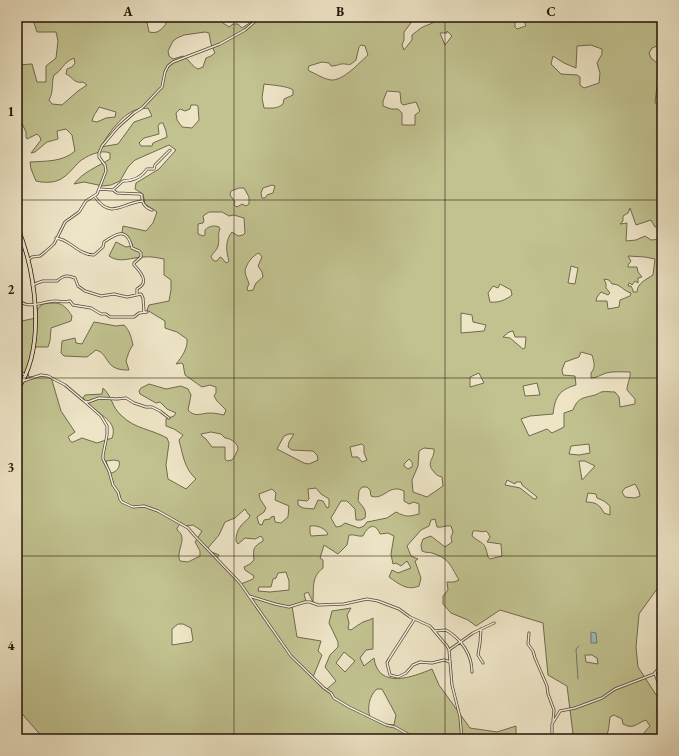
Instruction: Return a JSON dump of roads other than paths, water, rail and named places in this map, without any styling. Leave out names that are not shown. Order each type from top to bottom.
[{"type":"main road","points":[[17,226],[28,260],[34,305],[34,338],[31,356],[23,381],[17,390]]},
{"type":"street","points":[[17,26],[27,17]]},
{"type":"street","points":[[28,260],[32,257],[40,256],[54,244],[65,222],[79,212],[86,201],[95,197],[106,171],[105,165],[99,157],[102,146],[118,127],[134,112],[142,108],[159,90],[162,86],[168,66],[173,62],[220,44],[245,30],[260,17]]},
{"type":"street","points":[[113,190],[123,181],[129,182],[140,177],[147,169],[154,169],[155,165],[170,150]]},
{"type":"street","points":[[99,189],[113,190],[117,193],[140,194],[142,195],[142,201],[147,209],[152,210]]},
{"type":"street","points":[[95,197],[104,207],[115,209],[142,201]]},
{"type":"street","points":[[56,238],[62,239],[80,252],[94,255],[103,247],[104,242],[116,234],[119,233],[124,235],[130,242],[132,248],[141,254],[141,257],[134,263],[140,272],[143,282],[142,286],[137,289],[137,294]]},
{"type":"street","points":[[17,245],[24,247]]},
{"type":"street","points":[[32,285],[43,281],[57,281],[62,276],[69,276],[75,278],[78,286],[85,291],[101,296],[114,294],[127,296],[137,294],[143,295],[144,312]]},
{"type":"street","points":[[17,279],[17,297],[22,303],[34,305],[50,301],[67,303],[70,301],[73,305],[92,308],[101,314],[106,314],[110,317],[134,317],[139,313],[147,312]]},
{"type":"street","points":[[17,375],[22,373],[25,375]]},
{"type":"street","points":[[23,381],[41,375],[55,379],[65,385],[101,416],[107,426],[103,460],[122,502],[134,507],[144,506],[158,511],[188,528],[240,583],[292,656],[334,698],[349,707],[386,725],[395,727],[416,739]]},
{"type":"street","points":[[84,401],[88,402],[93,399],[105,398],[126,398],[134,403],[146,407],[152,407],[169,418]]},
{"type":"street","points":[[248,595],[289,607],[305,602],[318,605],[330,603],[338,604],[367,599],[378,601],[399,609],[414,619],[430,626],[449,650],[462,739]]},
{"type":"street","points":[[414,619],[389,658],[387,663],[390,675],[398,677],[406,673],[413,665],[420,662],[432,663],[444,660],[450,662]]},
{"type":"street","points":[[449,650],[473,633],[494,622]]},
{"type":"street","points":[[481,629],[478,654],[483,663]]},
{"type":"street","points":[[434,631],[446,630],[464,646],[472,663],[472,672]]},
{"type":"street","points":[[529,633],[528,644],[533,651],[552,702],[554,713],[552,720],[553,722]]},
{"type":"street","points":[[552,739],[551,727],[560,711],[575,708],[602,698],[615,689],[655,673],[662,664]]},
{"type":"street","points":[[655,673],[662,694]]},
{"type":"water","points":[[591,632],[596,633],[597,643],[591,643]]},
{"type":"waterway","points":[[578,679],[576,649],[579,646]]}]
